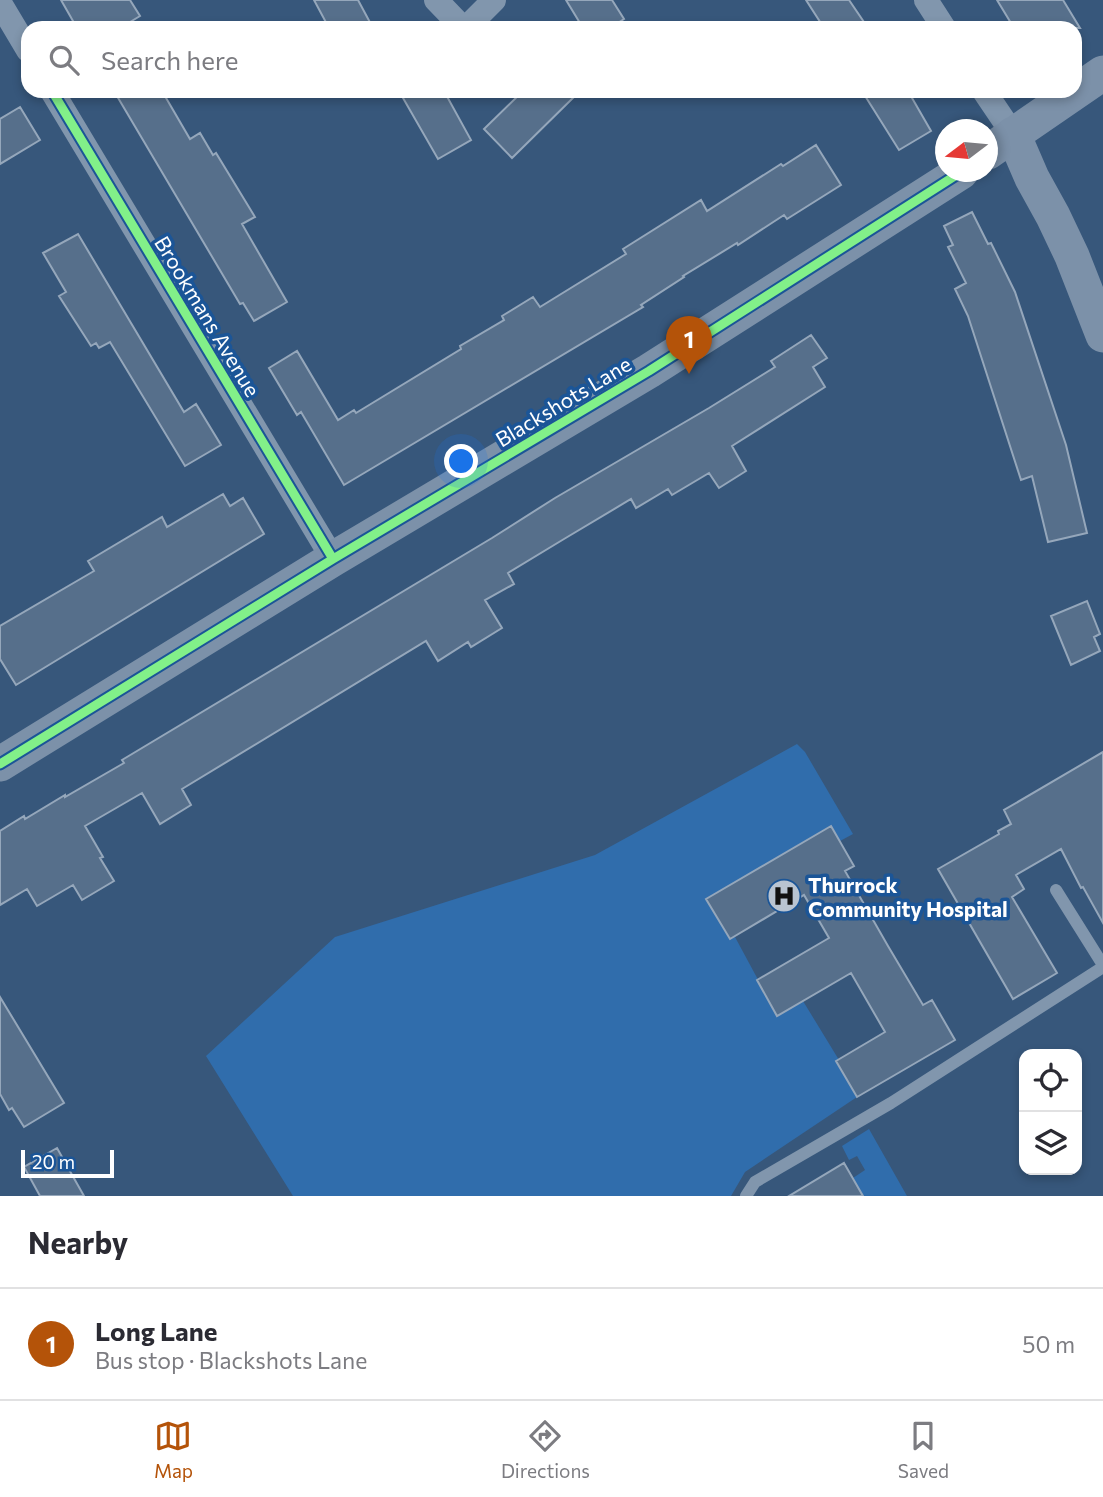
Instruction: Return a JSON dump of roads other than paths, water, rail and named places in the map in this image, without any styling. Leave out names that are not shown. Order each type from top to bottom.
[{"type":"street","points":[[436,0],[457,21]]},
{"type":"street","points":[[472,21],[494,0]]},
{"type":"street","points":[[926,0],[940,21]]},
{"type":"street","points":[[0,3],[6,29],[21,43]]},
{"type":"street","points":[[1082,87],[1103,73]]},
{"type":"street","name":"Brookmans Avenue","points":[[56,98],[333,559]]},
{"type":"street","points":[[986,98],[1000,143],[1032,178],[1053,216],[1103,335]]},
{"type":"street","points":[[1000,143],[1066,98]]},
{"type":"street","name":"Blackshots Lane","points":[[0,764],[333,559],[649,370],[945,182]]},
{"type":"lane","points":[[746,1196],[755,1182],[891,1103],[1103,966],[1056,890]]},
{"type":"place","name":"Long Lane","points":[[689,374]]},
{"type":"place","name":"Thurrock Community Hospital","points":[[784,896]]}]
